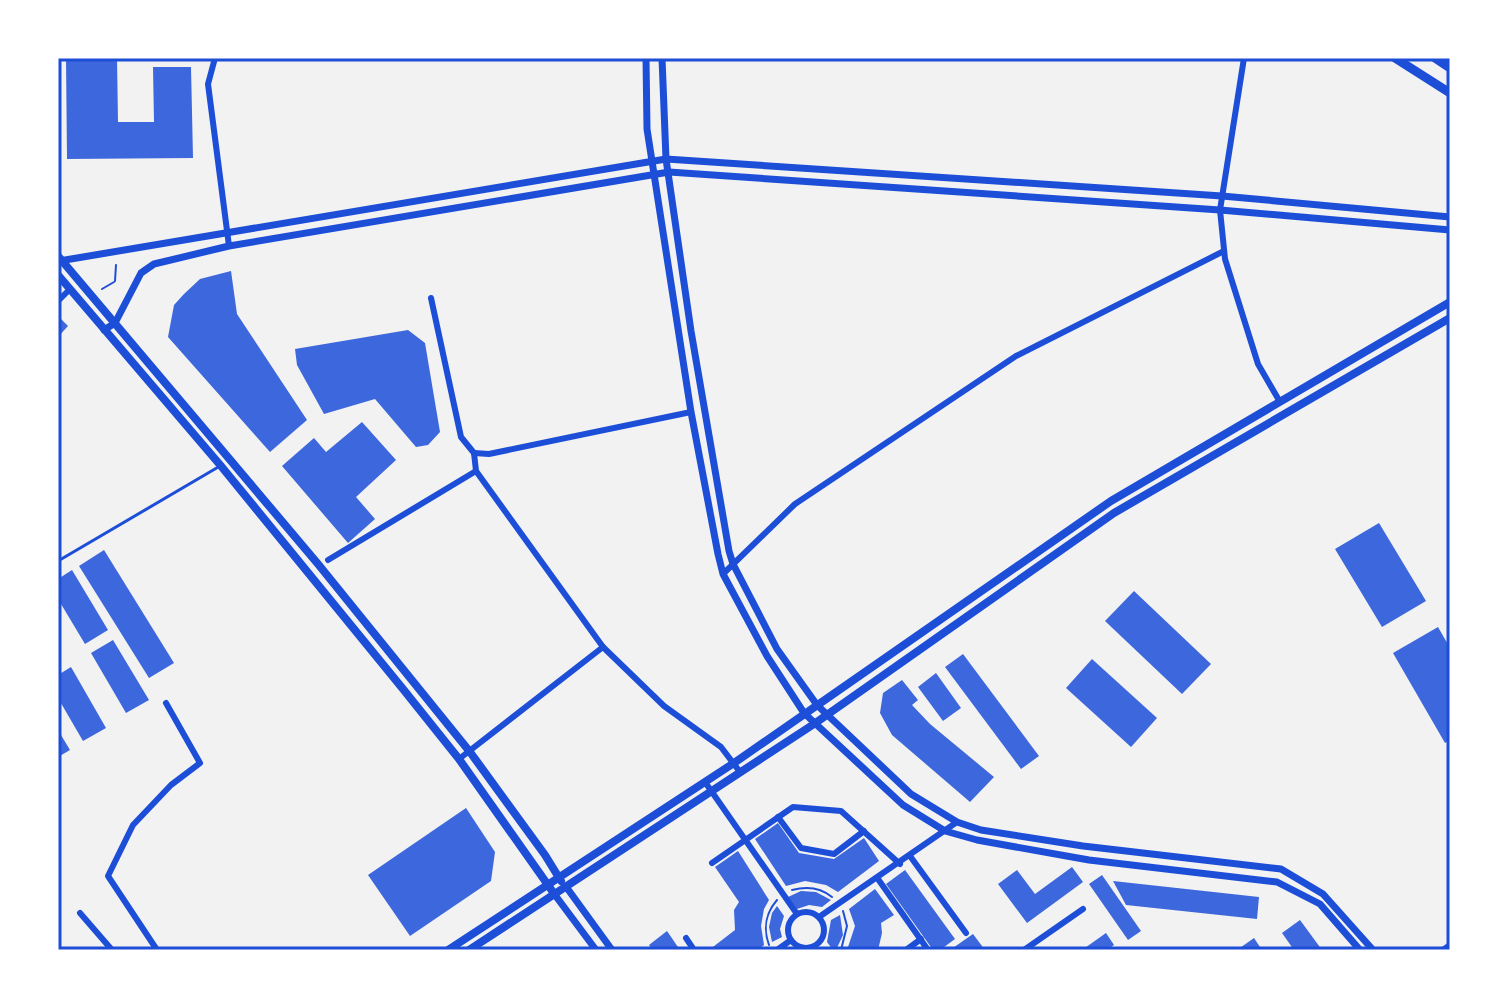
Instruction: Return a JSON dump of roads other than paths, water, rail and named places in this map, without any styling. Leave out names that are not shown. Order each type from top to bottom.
[{"type":"main road","points":[[1395,58],[1450,93]]},
{"type":"main road","points":[[1435,58],[1450,68]]},
{"type":"main road","points":[[59,259],[318,564],[470,752],[567,888]]},
{"type":"main road","points":[[58,275],[221,466],[459,759],[555,895]]},
{"type":"main road","points":[[448,950],[734,763],[1111,501],[1450,302]]},
{"type":"main road","points":[[469,950],[814,724],[1114,513],[1450,318]]},
{"type":"street","points":[[215,58],[208,84],[229,246]]},
{"type":"street","points":[[646,58],[647,129],[651,160],[691,412],[723,574],[767,656],[804,713],[903,805],[945,831],[977,840],[1089,860],[1277,882],[1320,904],[1360,950]]},
{"type":"street","points":[[662,58],[666,159],[691,331],[733,564],[777,649],[817,705],[911,794],[957,822],[981,830],[1083,846],[1281,869],[1323,894],[1373,950]]},
{"type":"street","points":[[1244,58],[1220,210],[1224,251],[1258,364],[1280,402]]},
{"type":"street","points":[[59,259],[226,234],[666,159],[1222,196],[1450,217]]},
{"type":"street","points":[[104,330],[115,323],[146,268],[190,254],[653,173],[1220,210],[1450,230]]},
{"type":"street","points":[[723,574],[795,504],[1016,356],[1224,251]]},
{"type":"street","points":[[58,301],[70,289]]},
{"type":"street","points":[[431,298],[461,437],[474,453],[476,471],[603,647],[664,706],[721,747],[740,772]]},
{"type":"street","points":[[474,453],[489,454],[691,412]]},
{"type":"street","points":[[328,560],[476,471]]},
{"type":"street","points":[[459,759],[603,647]]},
{"type":"street","points":[[157,950],[108,876],[133,825],[171,785],[200,763],[166,703]]},
{"type":"street","points":[[705,782],[797,914]]},
{"type":"street","points":[[712,863],[793,807],[841,811],[900,864]]},
{"type":"street","points":[[778,817],[801,848],[834,854],[864,831]]},
{"type":"street","points":[[819,917],[957,822]]},
{"type":"street","points":[[910,856],[966,933]]},
{"type":"street","points":[[878,879],[928,950]]},
{"type":"street","points":[[567,888],[612,950]]},
{"type":"street","points":[[555,895],[596,950]]},
{"type":"street","points":[[1024,950],[1083,909]]},
{"type":"street","points":[[808,912],[819,917],[824,933],[820,947],[802,948],[791,940],[788,924],[797,914],[808,912]]},
{"type":"street","points":[[80,913],[112,950]]},
{"type":"street","points":[[686,938],[694,950]]},
{"type":"street","points":[[906,950],[921,939]]},
{"type":"street","points":[[777,950],[791,940]]},
{"type":"street","points":[[1443,950],[1450,945]]},
{"type":"lane","points":[[58,561],[221,466]]}]
